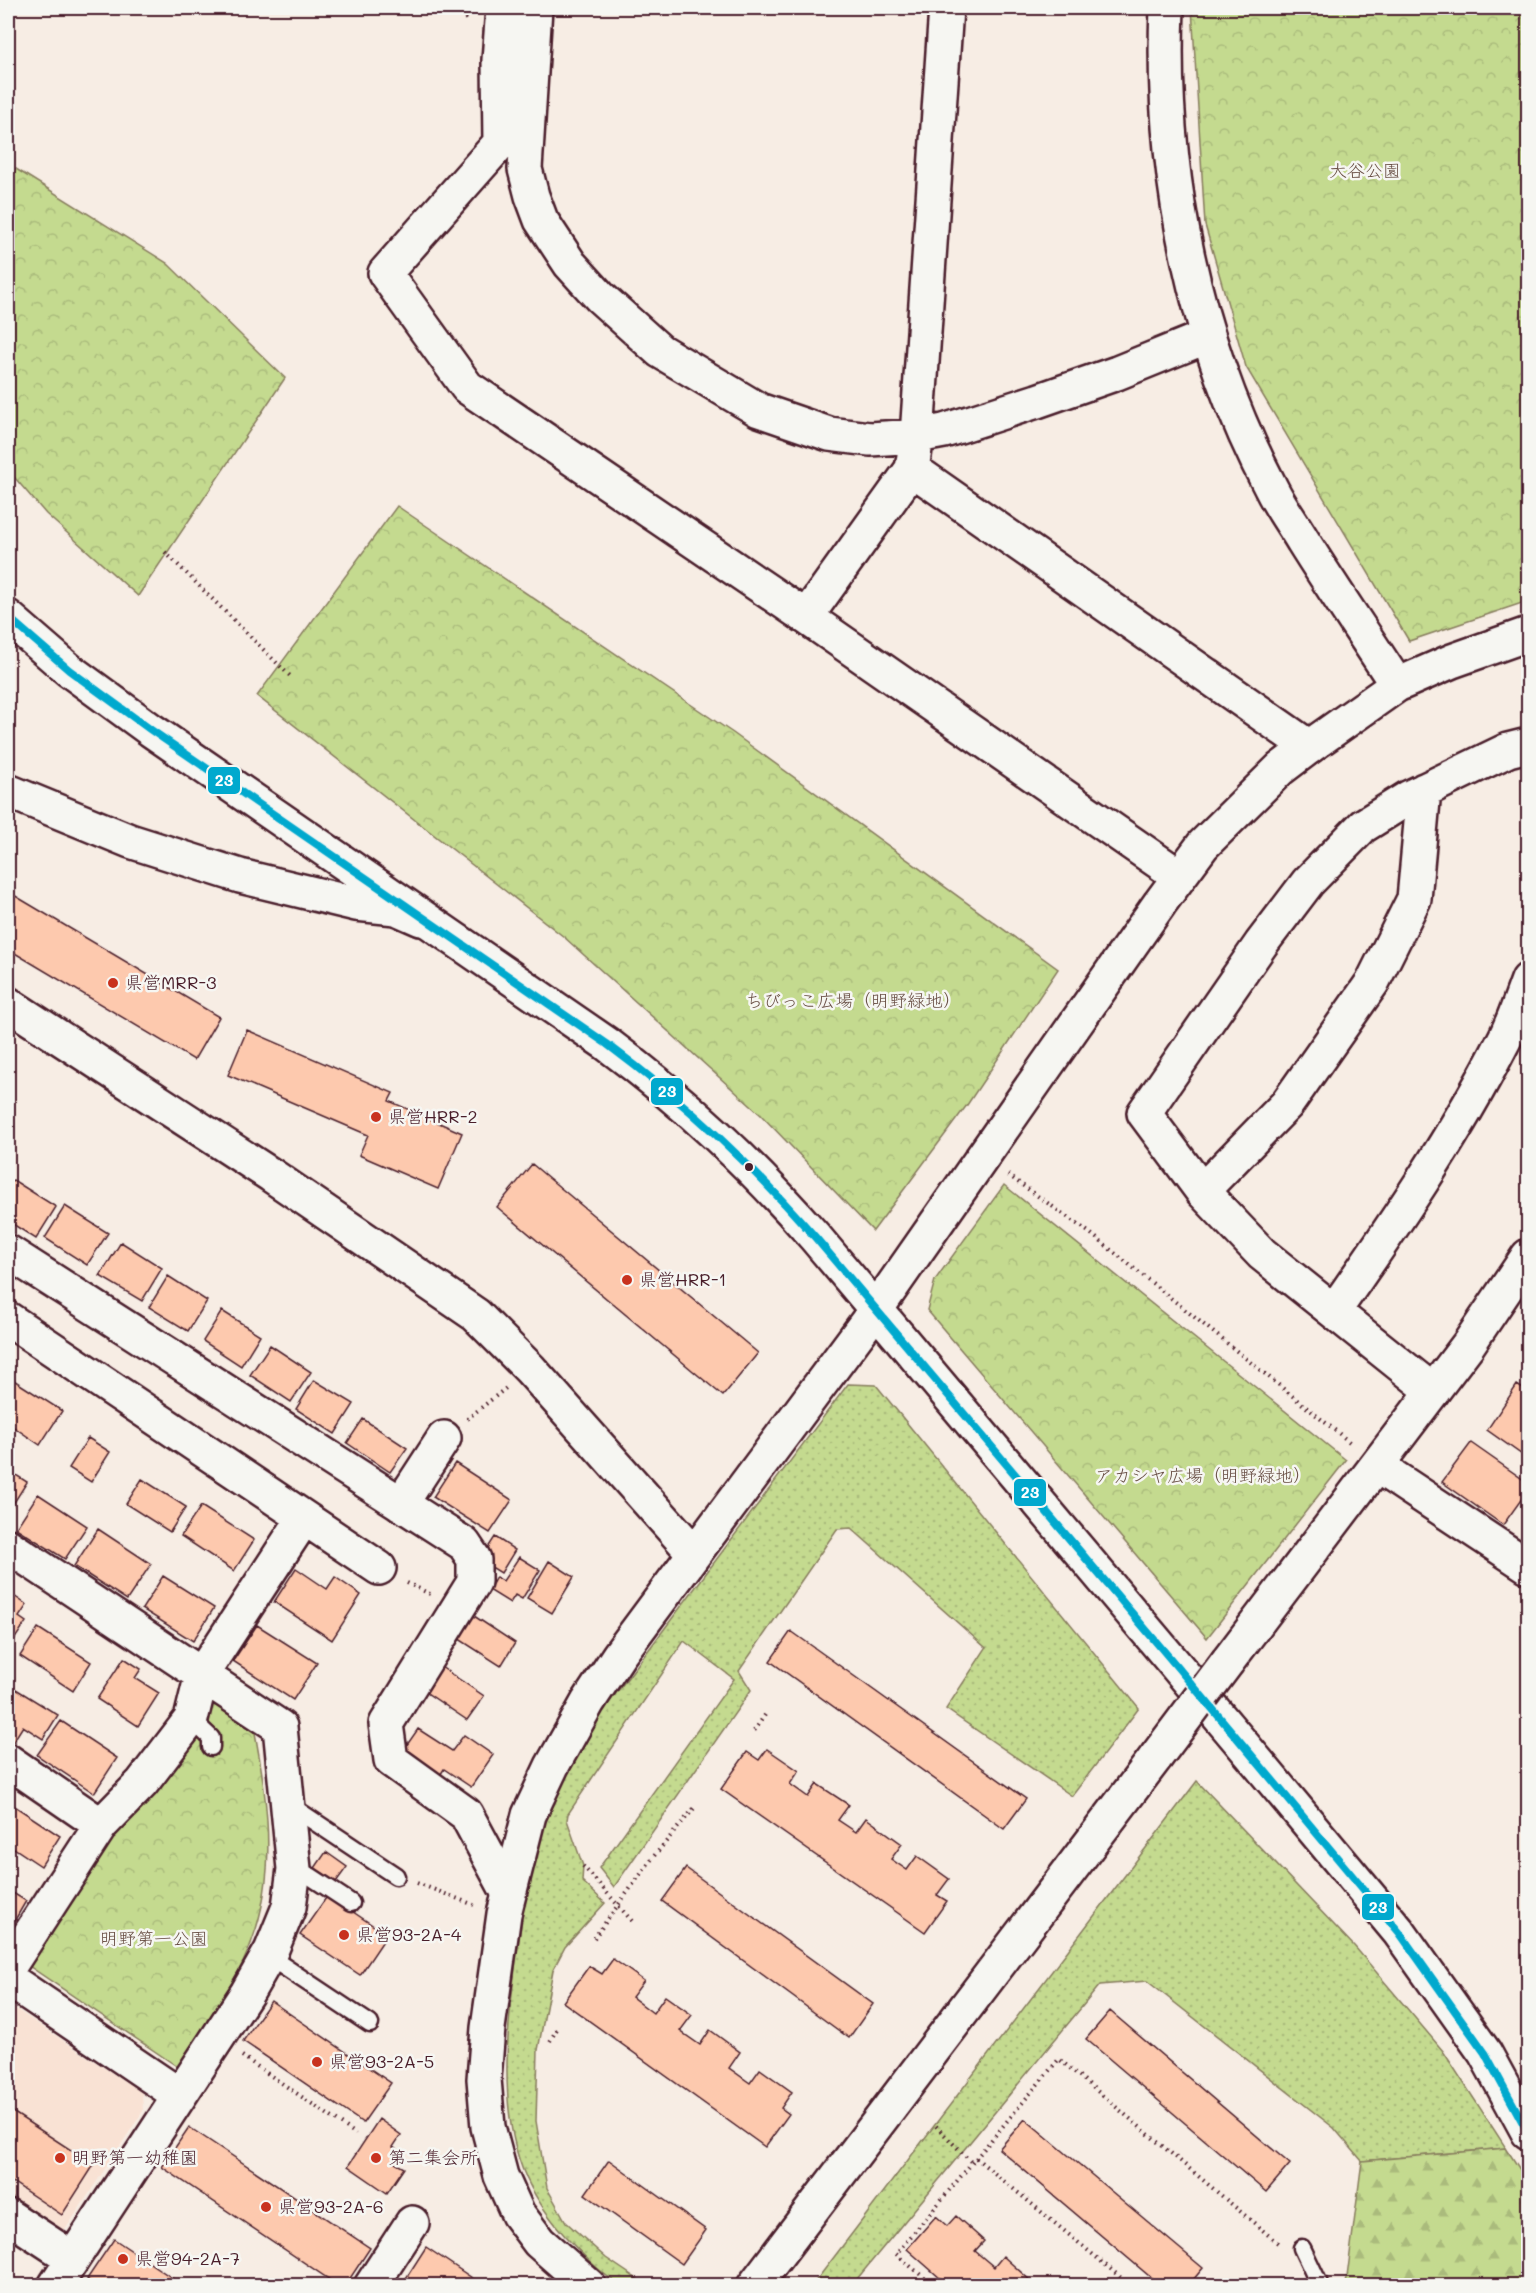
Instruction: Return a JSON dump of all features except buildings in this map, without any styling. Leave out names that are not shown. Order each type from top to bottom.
[{"type":"street","points":[[503,8],[499,60],[512,144],[525,169],[541,220],[570,264],[600,297],[660,351],[759,410],[819,431],[870,439],[917,436],[944,431],[1037,401],[1117,373],[1208,336]]},
{"type":"street","points":[[535,8],[512,144],[385,273],[467,387],[806,617],[1179,876]]},
{"type":"street","points":[[806,617],[912,469],[917,436],[946,8]]},
{"type":"street","points":[[1167,8],[1166,93],[1177,205],[1189,266],[1208,336],[1241,422],[1272,491],[1397,685]]},
{"type":"street","points":[[912,469],[1309,747]]},
{"type":"street","points":[[8,617],[69,670],[132,717],[607,1044],[708,1125],[783,1200],[1260,1764],[1399,1932],[1485,2054],[1528,2132]]},
{"type":"street","points":[[588,2286],[539,2242],[518,2214],[501,2176],[488,2127],[484,2069],[506,1903],[529,1815],[552,1766],[588,1702],[618,1655],[875,1311],[1203,845],[1280,769],[1397,685],[1452,661],[1528,634]]},
{"type":"street","points":[[1433,1391],[1262,1254],[1202,1191],[1144,1113],[1261,944],[1308,882],[1363,826],[1424,790],[1508,750],[1528,745]]},
{"type":"street","points":[[1202,1191],[1287,1104],[1372,983],[1414,899],[1424,790]]},
{"type":"street","points":[[8,791],[130,841],[240,876],[356,904],[396,908],[428,922]]},
{"type":"street","points":[[1334,1311],[1458,1126],[1503,1042],[1528,980]]},
{"type":"street","points":[[8,1004],[271,1175],[476,1315],[530,1369],[694,1552]]},
{"type":"street","points":[[8,1251],[464,1544],[474,1559],[474,1582],[386,1724],[391,1760],[466,1814],[506,1903]]},
{"type":"street","points":[[754,2286],[1377,1466],[1479,1329],[1528,1256]]},
{"type":"street","points":[[8,1319],[379,1568]]},
{"type":"street","points":[[401,1504],[444,1438]]},
{"type":"street","points":[[1377,1466],[1523,1552]]},
{"type":"street","points":[[8,1968],[101,1824],[142,1783],[191,1719],[202,1674],[304,1518]]},
{"type":"street","points":[[8,1546],[280,1727],[294,1869],[289,1907],[268,1956],[247,1993],[55,2286]]},
{"type":"street","points":[[8,1761],[101,1824]]},
{"type":"street","points":[[8,1979],[179,2095]]},
{"type":"street","points":[[8,2216],[72,2258]]},
{"type":"street","points":[[371,2286],[412,2223]]},
{"type":"lane","points":[[191,1719],[211,1738],[211,1747]]},
{"type":"lane","points":[[288,1804],[396,1876]]},
{"type":"lane","points":[[294,1869],[310,1876],[351,1903]]},
{"type":"lane","points":[[268,1956],[370,2024]]},
{"type":"lane","points":[[1294,2249],[1320,2286]]},
{"type":"path","points":[[165,552],[290,676]]},
{"type":"path","points":[[982,1157],[1090,1233],[1352,1444]]},
{"type":"path","points":[[444,1438],[530,1369]]},
{"type":"path","points":[[379,1568],[458,1608]]},
{"type":"path","points":[[754,1731],[767,1712]]},
{"type":"path","points":[[594,1938],[654,1856],[696,1806]]},
{"type":"path","points":[[583,1866],[633,1922]]},
{"type":"path","points":[[396,1876],[506,1903]]},
{"type":"path","points":[[550,2041],[557,2029]]},
{"type":"path","points":[[241,2055],[356,2134]]},
{"type":"path","points":[[934,2286],[896,2254],[1059,2059],[1294,2249]]},
{"type":"path","points":[[936,2126],[972,2163]]},
{"type":"path","points":[[976,2158],[1131,2286]]},
{"type":"shaded area","name":"明野第一幼稚園","points":[[8,2004],[142,2093],[143,2111],[63,2233],[8,2205]]},
{"type":"green space","name":"大谷公園","points":[[1192,8],[1528,8],[1528,601],[1409,641],[1246,367],[1205,225]]},
{"type":"green space","points":[[8,164],[167,263],[285,378],[138,596],[46,514],[8,470]]},
{"type":"green space","name":"ちびっこ広場（明野緑地）","points":[[397,506],[733,733],[1058,969],[967,1105],[873,1231],[761,1115],[564,937],[257,696]]},
{"type":"green space","name":"アカシヤ広場（明野緑地）","points":[[1004,1185],[1346,1460],[1207,1638],[927,1310],[935,1280]]},
{"type":"green space","points":[[848,1384],[876,1385],[1139,1708],[1072,1796],[946,1709],[986,1648],[851,1528],[837,1529],[739,1671],[751,1690],[614,1887],[599,1868],[734,1679],[684,1641],[568,1814],[567,1820],[583,1866],[582,1881],[605,1903],[565,1947],[553,1970],[538,2050],[536,2121],[547,2188],[566,2222],[606,2258],[646,2285],[622,2285],[606,2275],[565,2236],[538,2200],[519,2159],[513,2134],[507,2080],[509,2025],[523,1915],[535,1853],[555,1798],[590,1728]]},
{"type":"green space","name":"明野第一公園","points":[[214,1701],[253,1722],[267,1822],[268,1854],[265,1886],[259,1918],[249,1950],[227,1992],[178,2067],[29,1966],[191,1719],[206,1704]]},
{"type":"green space","points":[[1197,1781],[1355,1947],[1443,2051],[1506,2148],[1362,2161],[1334,2128],[1147,1981],[1100,1985],[852,2285],[812,2286]]},
{"type":"green space","points":[[1506,2148],[1528,2182],[1528,2285],[1346,2285],[1362,2161]]},
{"type":"transit line","name":"23","points":[[8,617],[69,670],[151,730],[607,1044],[690,1111],[741,1159],[815,1237],[1399,1932],[1485,2053],[1528,2132]]},
{"type":"place","name":"県営MRR-3","points":[[113,983]]},
{"type":"place","name":"県営HRR-2","points":[[376,1117]]},
{"type":"place","name":"県営HRR-1","points":[[627,1280]]},
{"type":"place","name":"県営93-2A-4","points":[[344,1935]]},
{"type":"place","name":"県営93-2A-5","points":[[317,2062]]},
{"type":"place","name":"明野第一幼稚園","points":[[60,2158]]},
{"type":"place","name":"第二集会所","points":[[376,2158]]},
{"type":"place","name":"県営93-2A-6","points":[[266,2207]]},
{"type":"place","name":"県営94-2A-7","points":[[123,2259]]}]
